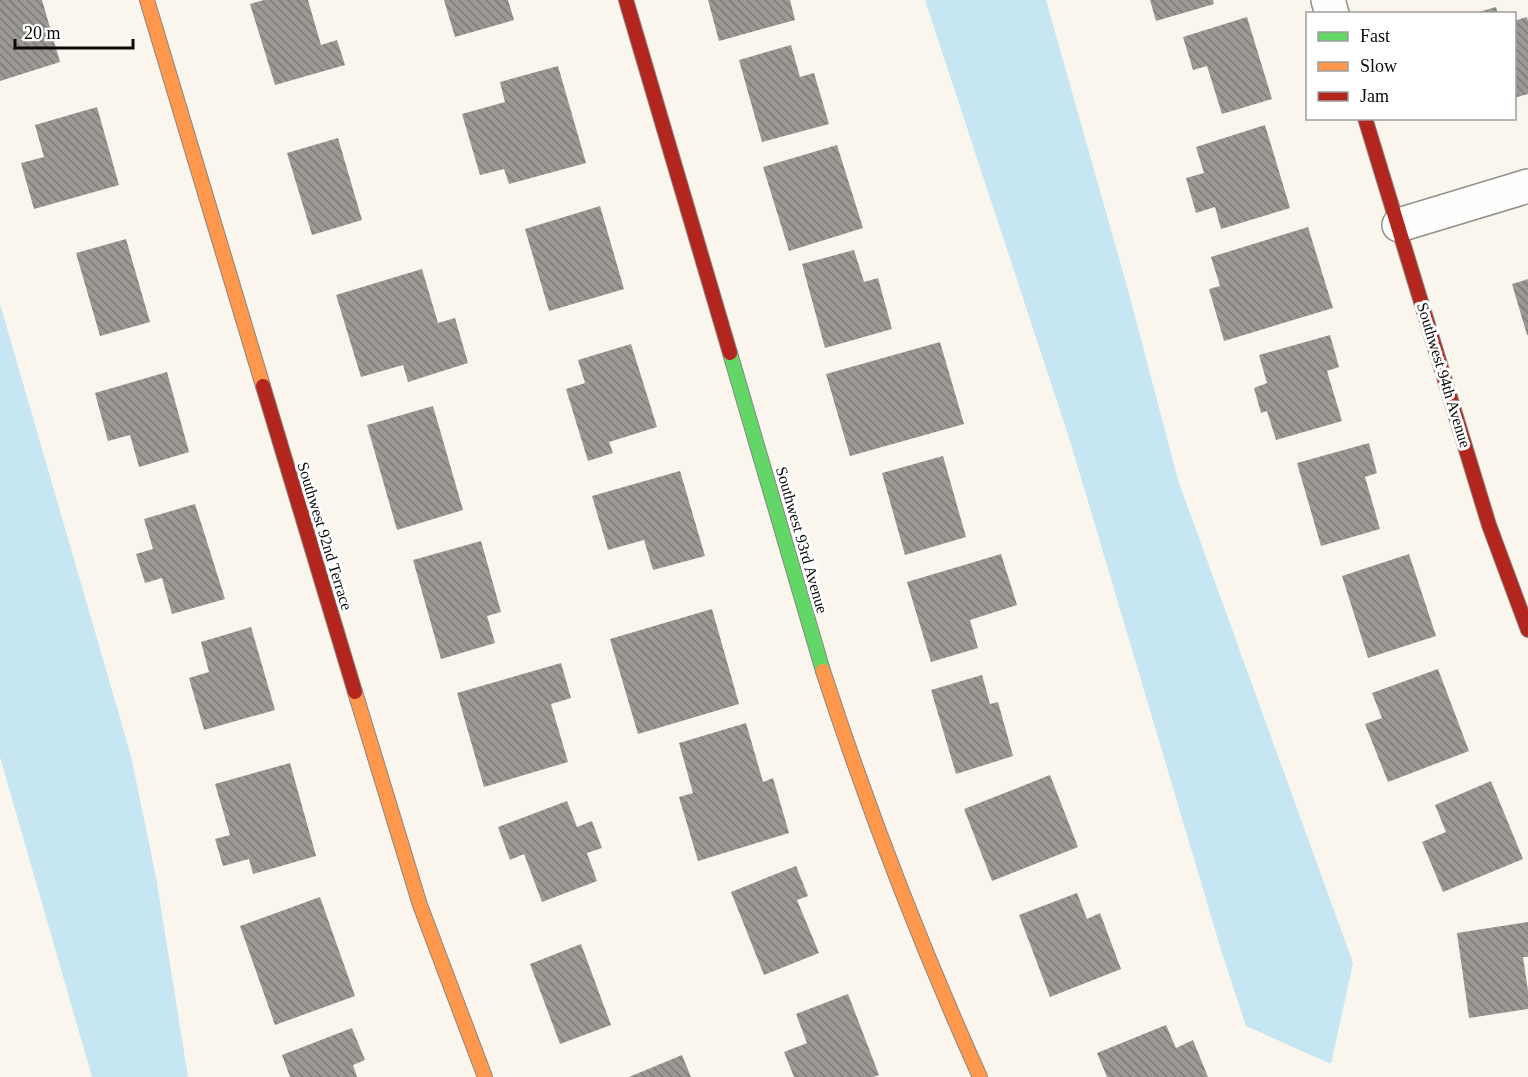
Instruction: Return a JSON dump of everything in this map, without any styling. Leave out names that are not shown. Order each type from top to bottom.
[{"type":"street","name":"Southwest 92nd Terrace","points":[[147,0],[406,860],[424,916],[485,1077]]},
{"type":"street","name":"Southwest 93rd Avenue","points":[[626,0],[815,643],[850,753],[935,976],[980,1077]]},
{"type":"street","name":"Southwest 94th Avenue","points":[[1366,120],[1489,525],[1528,630]]},
{"type":"street","points":[[1398,225],[1528,186]]},
{"type":"water","points":[[925,0],[1046,0],[1128,290],[1178,480],[1353,963],[1331,1064],[1246,1026],[1222,953],[1071,444]]},
{"type":"water","points":[[0,304],[131,756],[156,877],[188,1077],[92,1077],[0,757]]},
{"type":"building","points":[[0,0],[42,0],[60,62],[0,81]]},
{"type":"building","points":[[264,0],[308,0],[321,45],[337,40],[345,65],[275,85],[250,4]]},
{"type":"building","points":[[444,0],[508,0],[514,20],[455,37]]},
{"type":"building","points":[[708,0],[790,0],[795,20],[719,41]]},
{"type":"building","points":[[1150,0],[1213,0],[1214,4],[1156,21]]},
{"type":"building","points":[[1496,7],[1497,12],[1478,12]]},
{"type":"building","points":[[1247,17],[1272,99],[1222,114],[1207,66],[1193,70],[1183,37]]},
{"type":"building","points":[[1527,17],[1528,21],[1528,94],[1516,97],[1516,20]]},
{"type":"building","points":[[791,45],[800,77],[814,73],[829,124],[762,142],[739,60]]},
{"type":"building","points":[[558,66],[586,163],[509,184],[504,169],[480,175],[462,114],[505,102],[500,82]]},
{"type":"building","points":[[97,107],[119,185],[34,209],[21,163],[44,157],[35,125]]},
{"type":"building","points":[[1265,125],[1290,208],[1221,229],[1215,207],[1196,213],[1186,178],[1204,173],[1196,147]]},
{"type":"building","points":[[338,138],[362,220],[312,235],[287,153]]},
{"type":"building","points":[[837,145],[863,228],[789,251],[763,167]]},
{"type":"building","points":[[600,206],[624,289],[549,311],[525,229]]},
{"type":"building","points":[[1308,227],[1333,308],[1224,341],[1209,289],[1220,286],[1211,257]]},
{"type":"building","points":[[126,239],[150,322],[100,336],[76,253]]},
{"type":"building","points":[[854,250],[864,282],[878,278],[892,329],[825,348],[802,264]]},
{"type":"building","points":[[422,269],[438,323],[455,318],[468,363],[408,382],[403,365],[361,377],[336,295]]},
{"type":"building","points":[[1528,279],[1528,335],[1527,335],[1512,284]]},
{"type":"building","points":[[1330,335],[1339,367],[1327,371],[1342,421],[1276,440],[1267,411],[1261,413],[1254,388],[1267,383],[1259,355]]},
{"type":"building","points":[[940,342],[964,424],[850,456],[826,374]]},
{"type":"building","points":[[631,344],[657,427],[609,442],[613,453],[588,461],[566,389],[585,383],[578,360]]},
{"type":"building","points":[[167,372],[189,452],[139,467],[130,435],[108,441],[95,393]]},
{"type":"building","points":[[433,406],[463,510],[397,530],[367,425]]},
{"type":"building","points":[[1369,443],[1377,473],[1365,477],[1380,529],[1321,546],[1297,463]]},
{"type":"building","points":[[943,456],[966,537],[905,555],[882,473]]},
{"type":"building","points":[[680,471],[705,556],[653,570],[644,540],[608,550],[592,496]]},
{"type":"building","points":[[195,504],[225,599],[172,614],[162,578],[145,583],[136,554],[153,549],[144,519]]},
{"type":"building","points":[[481,541],[501,612],[487,616],[495,643],[441,659],[413,560]]},
{"type":"building","points":[[1001,554],[1017,605],[970,620],[978,648],[931,662],[907,582]]},
{"type":"building","points":[[1409,554],[1436,636],[1368,658],[1342,576]]},
{"type":"building","points":[[712,609],[739,704],[638,734],[610,639]]},
{"type":"building","points":[[251,627],[275,710],[204,730],[189,678],[209,672],[201,642]]},
{"type":"building","points":[[561,663],[571,698],[551,704],[568,762],[484,787],[457,693]]},
{"type":"building","points":[[1438,669],[1469,751],[1388,782],[1365,724],[1382,718],[1372,693]]},
{"type":"building","points":[[982,675],[990,704],[998,702],[1013,756],[956,774],[931,690]]},
{"type":"building","points":[[746,723],[763,782],[773,778],[789,833],[698,861],[679,797],[693,793],[679,743]]},
{"type":"building","points":[[290,763],[316,856],[253,874],[249,859],[223,866],[215,839],[230,835],[215,784]]},
{"type":"building","points":[[1050,775],[1078,847],[992,881],[964,809]]},
{"type":"building","points":[[1491,781],[1523,859],[1443,892],[1422,842],[1446,832],[1435,805]]},
{"type":"building","points":[[567,801],[577,827],[592,821],[602,848],[587,853],[597,881],[542,902],[524,854],[510,860],[498,827]]},
{"type":"building","points":[[796,866],[808,896],[797,900],[819,953],[764,975],[731,892]]},
{"type":"building","points":[[1077,893],[1087,919],[1100,913],[1121,969],[1050,997],[1019,915]]},
{"type":"building","points":[[320,897],[355,996],[275,1025],[240,926]]},
{"type":"building","points":[[1528,922],[1528,957],[1523,957],[1528,1009],[1469,1018],[1457,933]]},
{"type":"building","points":[[581,944],[611,1025],[560,1044],[530,964]]},
{"type":"building","points":[[848,994],[879,1075],[873,1077],[794,1077],[784,1052],[807,1043],[796,1014]]},
{"type":"building","points":[[1166,1025],[1176,1048],[1193,1040],[1208,1077],[1107,1077],[1097,1053]]},
{"type":"building","points":[[352,1028],[365,1060],[353,1065],[357,1077],[290,1077],[282,1055]]},
{"type":"building","points":[[682,1055],[691,1077],[629,1077]]},
{"type":"traffic: fast","points":[[730,353],[823,671]]},
{"type":"traffic: slow","points":[[147,0],[263,386]]},
{"type":"traffic: slow","points":[[823,671],[896,876],[936,977],[980,1077]]},
{"type":"traffic: slow","points":[[355,692],[420,905],[485,1077]]},
{"type":"traffic: jam","points":[[626,0],[730,353]]},
{"type":"traffic: jam","points":[[1366,120],[1489,525],[1528,630]]},
{"type":"traffic: jam","points":[[263,386],[355,692]]}]
